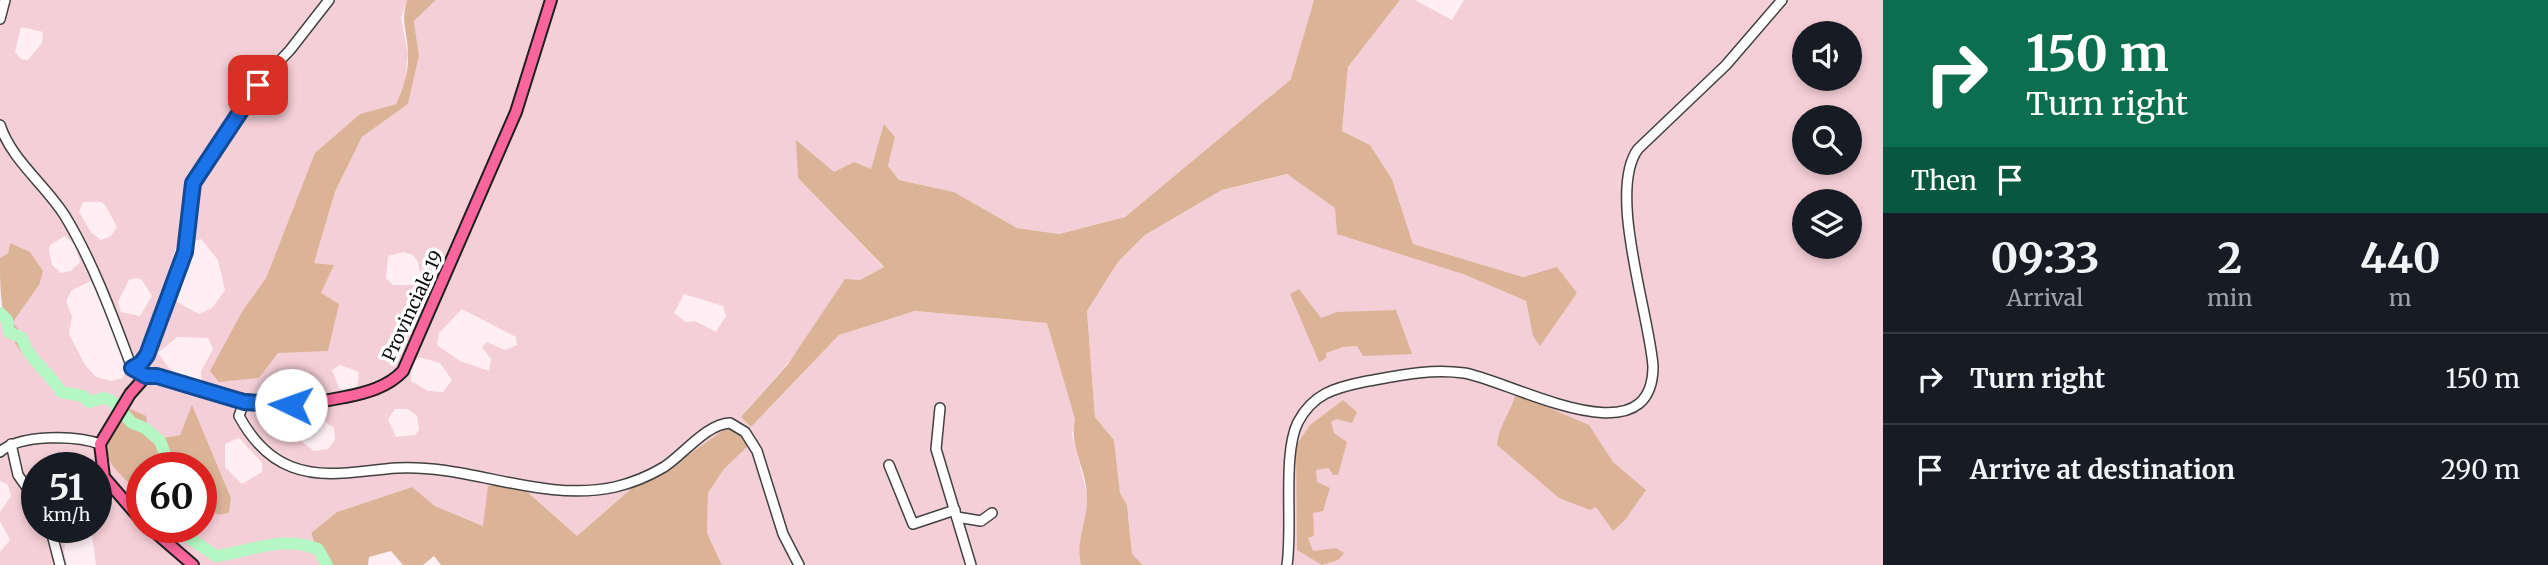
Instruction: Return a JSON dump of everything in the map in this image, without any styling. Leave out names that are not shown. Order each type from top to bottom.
[{"type":"main road","name":"Provinciale 19","points":[[146,376],[157,376],[244,402],[291,405],[334,399],[374,389],[395,380],[403,371],[516,112],[551,0]]},
{"type":"main road","points":[[126,502],[104,477],[100,444],[130,394],[146,376]]},
{"type":"main road","points":[[168,543],[193,565]]},
{"type":"street","points":[[0,19],[5,0]]},
{"type":"street","points":[[132,368],[141,363],[147,355],[181,261],[188,233],[193,183],[258,85],[290,51],[329,0]]},
{"type":"street","points":[[1287,565],[1291,517],[1290,453],[1294,431],[1307,408],[1324,392],[1410,374],[1448,371],[1489,379],[1592,414],[1625,410],[1642,401],[1651,385],[1653,366],[1628,216],[1625,186],[1629,165],[1638,149],[1726,65],[1782,0]]},
{"type":"street","points":[[0,125],[13,152],[52,196],[73,231],[132,368],[146,376]]},
{"type":"street","points":[[244,402],[239,416],[244,426],[269,454],[295,468],[330,474],[413,468],[524,486],[569,490],[614,487],[646,477],[715,429],[730,423],[744,432],[758,451],[783,534],[799,565]]},
{"type":"street","points":[[940,408],[934,441],[971,565]]},
{"type":"street","points":[[0,452],[11,444],[70,438],[100,444]]},
{"type":"street","points":[[11,444],[21,479]]},
{"type":"street","points":[[889,465],[913,524],[956,513],[981,521],[992,513]]},
{"type":"street","points":[[56,543],[60,565]]},
{"type":"shaded area","points":[[0,0],[407,0],[401,18],[408,54],[405,81],[396,104],[360,114],[315,154],[266,278],[243,310],[259,378],[321,294],[333,265],[314,263],[335,192],[362,137],[408,104],[419,56],[414,21],[436,0],[1314,0],[1292,78],[1125,217],[1059,234],[1017,228],[954,192],[899,180],[888,166],[895,137],[885,125],[871,170],[834,173],[797,141],[798,178],[884,268],[860,280],[741,417],[751,427],[839,335],[915,311],[1048,323],[1075,419],[1072,434],[1088,498],[1079,555],[1081,565],[722,565],[707,533],[708,493],[724,469],[748,446],[667,470],[632,488],[577,536],[523,488],[483,526],[435,506],[412,487],[337,512],[311,533],[322,565],[96,565],[93,543],[112,543],[112,452],[21,452],[21,543],[65,543],[67,565],[0,565],[0,552],[10,540],[0,521],[0,512],[11,496],[8,485],[0,481],[0,318],[37,355],[13,322],[39,285],[10,243],[8,253],[0,258]],"holes":[[[21,27],[43,32],[42,43],[28,60],[21,59],[15,52]],[[83,202],[101,202],[117,227],[111,236],[101,240],[91,232],[79,212]],[[65,236],[75,245],[80,262],[71,271],[61,273],[52,265],[50,245]],[[201,239],[218,260],[225,290],[212,308],[199,314],[164,295],[176,246]],[[403,252],[413,255],[418,262],[421,279],[412,285],[393,285],[386,278],[388,256]],[[136,278],[142,280],[152,296],[140,316],[121,312],[118,302],[129,280]],[[91,281],[122,352],[126,370],[123,378],[111,381],[96,377],[85,365],[69,334],[72,316],[66,301],[72,290]],[[684,294],[723,306],[726,316],[716,332],[695,321],[686,322],[674,313]],[[462,309],[516,337],[517,345],[505,350],[487,342],[482,347],[491,359],[489,371],[460,361],[437,345],[439,333]],[[177,337],[208,338],[213,349],[201,371],[202,391],[180,383],[158,353]],[[419,357],[440,363],[452,380],[443,392],[428,391],[411,381],[411,365]],[[340,365],[359,372],[357,389],[350,392],[339,388],[332,370]],[[395,409],[408,409],[417,416],[419,430],[415,435],[396,437],[388,419]],[[309,417],[324,421],[334,428],[335,440],[328,449],[314,451],[301,441],[298,431]],[[239,438],[262,463],[262,472],[242,484],[225,467],[225,444]]]},
{"type":"shaded area","points":[[407,0],[436,0],[414,21],[419,56],[408,104],[362,137],[335,192],[314,263],[334,265],[321,293],[339,304],[328,351],[278,353],[259,378],[219,382],[210,371],[243,310],[266,278],[315,153],[360,114],[396,104],[408,68],[404,22]]},
{"type":"shaded area","points":[[1314,0],[1400,0],[1348,67],[1342,131],[1370,145],[1392,179],[1413,244],[1523,277],[1557,267],[1577,293],[1540,346],[1533,336],[1526,301],[1463,274],[1337,234],[1335,208],[1287,174],[1222,190],[1145,235],[1118,262],[1087,311],[1095,417],[1114,440],[1120,493],[1127,505],[1132,554],[1143,565],[1081,565],[1079,549],[1086,507],[1085,479],[1074,439],[1075,419],[1047,323],[915,311],[839,335],[751,427],[741,417],[788,364],[845,279],[860,280],[884,267],[798,178],[796,140],[834,172],[854,162],[871,169],[884,124],[895,137],[888,166],[899,180],[954,192],[1017,228],[1059,234],[1125,217],[1291,79]]},
{"type":"shaded area","points":[[1400,0],[1415,0],[1452,20],[1464,0],[1883,0],[1883,565],[1143,565],[1132,554],[1127,505],[1120,493],[1114,440],[1095,417],[1087,311],[1118,262],[1145,235],[1222,190],[1288,174],[1335,208],[1463,274],[1526,301],[1533,336],[1523,277],[1413,244],[1392,179],[1370,145],[1342,131],[1348,67]]},
{"type":"shaded area","points":[[10,243],[30,252],[43,271],[39,285],[13,322],[37,355],[26,357],[17,347],[3,312],[0,258],[8,253]]},
{"type":"shaded area","points":[[1299,289],[1321,318],[1337,312],[1396,310],[1412,354],[1363,356],[1357,346],[1343,347],[1326,353],[1326,358],[1319,362],[1290,294]]},
{"type":"shaded area","points":[[1515,393],[1589,425],[1613,462],[1646,490],[1625,520],[1613,531],[1596,507],[1590,510],[1559,498],[1497,445]]},
{"type":"shaded area","points":[[1343,400],[1357,412],[1352,423],[1336,419],[1331,422],[1334,433],[1347,442],[1338,475],[1333,475],[1329,468],[1316,470],[1317,482],[1330,488],[1323,511],[1313,513],[1314,536],[1308,538],[1313,551],[1336,548],[1344,553],[1338,560],[1322,565],[1297,550],[1296,446],[1310,425]]},
{"type":"shaded area","points":[[192,405],[212,452],[126,452],[126,480],[112,465],[112,452],[108,452],[110,436],[124,406],[146,416],[148,432],[162,438],[180,435]]},
{"type":"shaded area","points":[[728,427],[739,432],[748,446],[724,469],[708,493],[707,533],[722,565],[441,565],[434,556],[423,565],[403,565],[391,551],[369,557],[368,565],[322,565],[311,533],[337,512],[412,487],[435,506],[483,526],[488,486],[514,485],[523,488],[577,536],[632,488],[667,470]]},
{"type":"shaded area","points":[[217,465],[231,498],[229,513],[218,515]]},
{"type":"waterway","points":[[0,313],[7,320],[9,332],[22,338],[35,360],[61,392],[83,396],[89,402],[104,398],[112,401],[132,423],[145,428],[160,441],[164,452]]},
{"type":"waterway","points":[[197,543],[216,556],[267,545],[305,545],[318,549],[327,565]]},
{"type":"route","points":[[258,85],[232,119],[193,183],[189,199],[185,252],[147,355],[141,363],[132,368],[146,376],[157,376],[186,387],[244,402],[291,405]]}]
